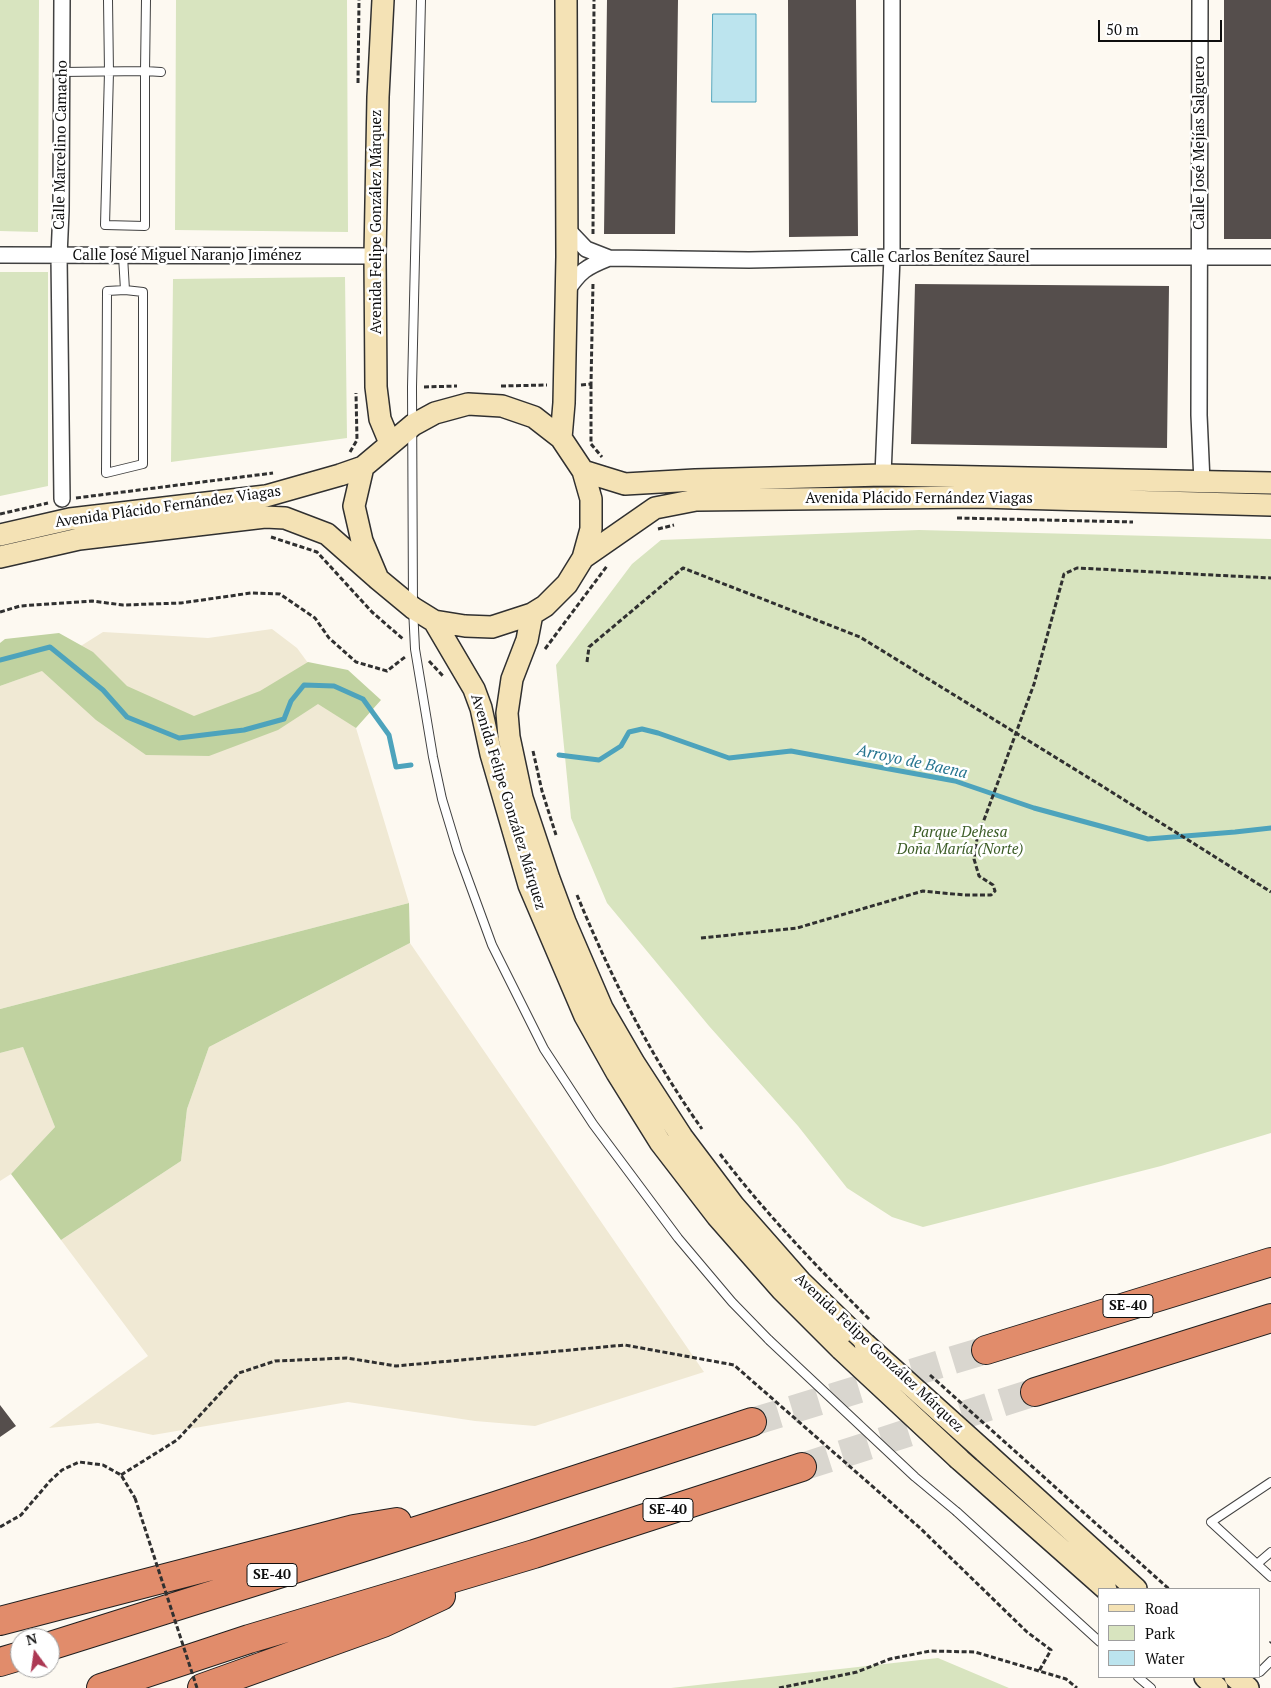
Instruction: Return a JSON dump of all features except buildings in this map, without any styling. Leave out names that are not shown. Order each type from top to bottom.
[{"type":"highway","name":"SE-40","points":[[986,1350],[1271,1262]]},
{"type":"highway","points":[[1035,1392],[1271,1318]]},
{"type":"highway","name":"SE-40","points":[[60,1643],[495,1506],[752,1422]]},
{"type":"highway","name":"SE-40","points":[[101,1688],[249,1639],[534,1554],[802,1467]]},
{"type":"highway","points":[[0,1621],[354,1529],[495,1506]]},
{"type":"highway","points":[[202,1688],[383,1623],[534,1554]]},
{"type":"main road","name":"Avenida Felipe González Márquez","points":[[384,0],[378,97],[374,256],[376,387],[380,419],[390,443]]},
{"type":"main road","points":[[561,438],[567,228],[566,0]]},
{"type":"main road","points":[[378,579],[362,541],[354,506],[355,463],[390,443],[413,425],[434,413],[468,404],[502,406],[534,418],[561,438],[582,471],[590,499],[591,519],[591,529],[583,558],[567,584],[545,606],[532,614],[492,626],[465,626],[434,621]]},
{"type":"main road","name":"Avenida Plácido Fernández Viagas","points":[[0,535],[70,519],[266,496],[340,475],[355,463]]},
{"type":"main road","name":"Avenida Plácido Fernández Viagas","points":[[582,471],[625,484],[695,480],[883,475],[1271,483]]},
{"type":"main road","name":"Avenida Plácido Fernández Viagas","points":[[583,558],[655,508],[696,500],[979,497],[1271,505]]},
{"type":"main road","name":"Avenida Plácido Fernández Viagas","points":[[0,557],[79,539],[265,517],[285,518],[327,534],[413,608],[434,621]]},
{"type":"main road","name":"Avenida Felipe González Márquez","points":[[532,614],[527,640],[512,679],[507,713],[509,737],[522,798],[565,922],[602,1008],[634,1063],[682,1137],[734,1206],[800,1280],[865,1344],[1135,1588]]},
{"type":"main road","name":"Avenida Felipe González Márquez","points":[[434,621],[474,689],[481,708],[491,754],[529,885],[585,1016],[617,1073],[660,1142],[717,1216],[782,1290],[841,1349],[959,1459],[1105,1588]]},
{"type":"main road","points":[[1206,1678],[1217,1688]]},
{"type":"street","name":"Calle Marcelino Camacho","points":[[62,0],[59,256],[62,499]]},
{"type":"street","points":[[883,475],[892,257],[892,0]]},
{"type":"street","name":"Calle José Mejías Salguero","points":[[1200,0],[1199,416],[1202,482]]},
{"type":"street","name":"Calle Carlos Benítez Saurel","points":[[567,228],[593,258],[749,260],[892,257],[1271,257]]},
{"type":"street","name":"Calle José Miguel Naranjo Jiménez","points":[[0,255],[374,256]]},
{"type":"street","points":[[566,292],[593,258]]},
{"type":"lane","points":[[108,0],[109,72],[105,225],[145,226],[146,0]]},
{"type":"lane","points":[[421,0],[412,387],[413,608],[415,649],[435,772],[458,852],[492,944],[544,1049],[593,1124],[672,1231],[732,1302],[769,1340],[915,1476],[1098,1640]]},
{"type":"lane","points":[[62,72],[161,72]]},
{"type":"lane","points":[[123,256],[125,290]]},
{"type":"lane","points":[[107,290],[125,290],[143,292],[143,464],[106,472],[107,290]]},
{"type":"lane","points":[[1271,1482],[1211,1522],[1271,1577]]},
{"type":"lane","points":[[1257,1564],[1271,1552]]},
{"type":"lane","points":[[1261,1670],[1271,1661]]},
{"type":"lane","points":[[1139,1678],[1151,1688]]},
{"type":"path","points":[[358,88],[359,0]]},
{"type":"path","points":[[594,0],[591,444],[605,460]]},
{"type":"path","points":[[498,386],[591,384]]},
{"type":"path","points":[[412,387],[460,386]]},
{"type":"path","points":[[355,463],[357,440],[356,387],[376,387]]},
{"type":"path","points":[[0,514],[62,499],[279,473]]},
{"type":"path","points":[[953,518],[1142,522]]},
{"type":"path","points":[[655,530],[681,523]]},
{"type":"path","points":[[0,612],[20,606],[92,601],[123,605],[171,603],[251,593],[280,594],[315,618],[329,638],[356,662],[387,671],[415,649],[372,612],[317,552],[264,535]]},
{"type":"path","points":[[542,651],[608,564]]},
{"type":"path","points":[[587,662],[589,647],[683,568],[860,637],[1271,892]]},
{"type":"path","points":[[701,938],[797,928],[923,892],[964,895],[991,894],[995,891],[993,885],[980,876],[974,859],[977,839],[1034,684],[1064,574],[1078,568],[1271,578]]},
{"type":"path","points":[[531,743],[542,791],[556,836]]},
{"type":"path","points":[[575,891],[623,998],[652,1052],[706,1135]]},
{"type":"path","points":[[717,1150],[751,1194],[816,1266],[874,1325]]},
{"type":"path","points":[[121,1475],[177,1440],[239,1373],[275,1361],[347,1358],[396,1366],[625,1345],[734,1365],[920,1528],[1027,1632],[1051,1650],[1038,1671]]},
{"type":"path","points":[[924,1369],[1167,1588]]},
{"type":"path","points":[[0,1528],[21,1514],[62,1470],[79,1462],[103,1465],[121,1475],[135,1498],[197,1688]]},
{"type":"path","points":[[779,1688],[857,1672],[890,1659],[930,1651],[975,1652],[1066,1679],[1077,1688]]},
{"type":"shaded area","points":[[272,629],[297,648],[356,728],[409,903],[0,1009],[0,686],[41,671],[103,632],[208,638]]},
{"type":"shaded area","points":[[410,943],[704,1372],[535,1426],[475,1421],[348,1402],[153,1435],[98,1423],[49,1428],[148,1356],[61,1240],[181,1161],[187,1109],[209,1047]]},
{"type":"shaded area","points":[[23,1047],[55,1127],[11,1174],[0,1181],[0,1053]]},
{"type":"green space","points":[[0,0],[39,0],[38,232],[0,231]]},
{"type":"green space","points":[[176,0],[347,0],[348,232],[175,230]]},
{"type":"green space","points":[[0,272],[48,272],[48,486],[0,496]]},
{"type":"green space","points":[[345,277],[347,438],[171,462],[173,279]]},
{"type":"green space","name":"Parque Dehesa Doña María (Norte)","points":[[919,530],[1271,539],[1271,1133],[1161,1166],[923,1227],[892,1217],[847,1188],[798,1126],[709,1026],[607,903],[571,818],[556,665],[632,564],[661,540]]},
{"type":"green space","points":[[59,633],[93,652],[127,686],[194,716],[260,691],[308,662],[348,670],[381,700],[356,728],[318,704],[278,730],[209,756],[146,755],[96,720],[42,671],[0,686],[0,643],[5,639]]},
{"type":"green space","points":[[409,903],[410,943],[209,1047],[187,1109],[181,1161],[61,1240],[11,1174],[55,1127],[23,1047],[0,1053],[0,1009]]},
{"type":"green space","points":[[938,1658],[1009,1688],[671,1688]]},
{"type":"water","points":[[713,14],[756,14],[756,102],[712,102]]},
{"type":"waterway","points":[[0,660],[50,647],[103,690],[127,717],[179,738],[244,730],[284,719],[291,701],[304,685],[334,686],[363,699],[389,735],[396,767],[411,765]]},
{"type":"waterway","name":"Arroyo de Baena","points":[[559,755],[599,760],[621,746],[629,732],[642,729],[729,758],[791,751],[955,781],[1034,808],[1148,839],[1271,828]]},
{"type":"tunnel","points":[[752,1422],[986,1350]]},
{"type":"tunnel","points":[[802,1467],[1035,1392]]}]
